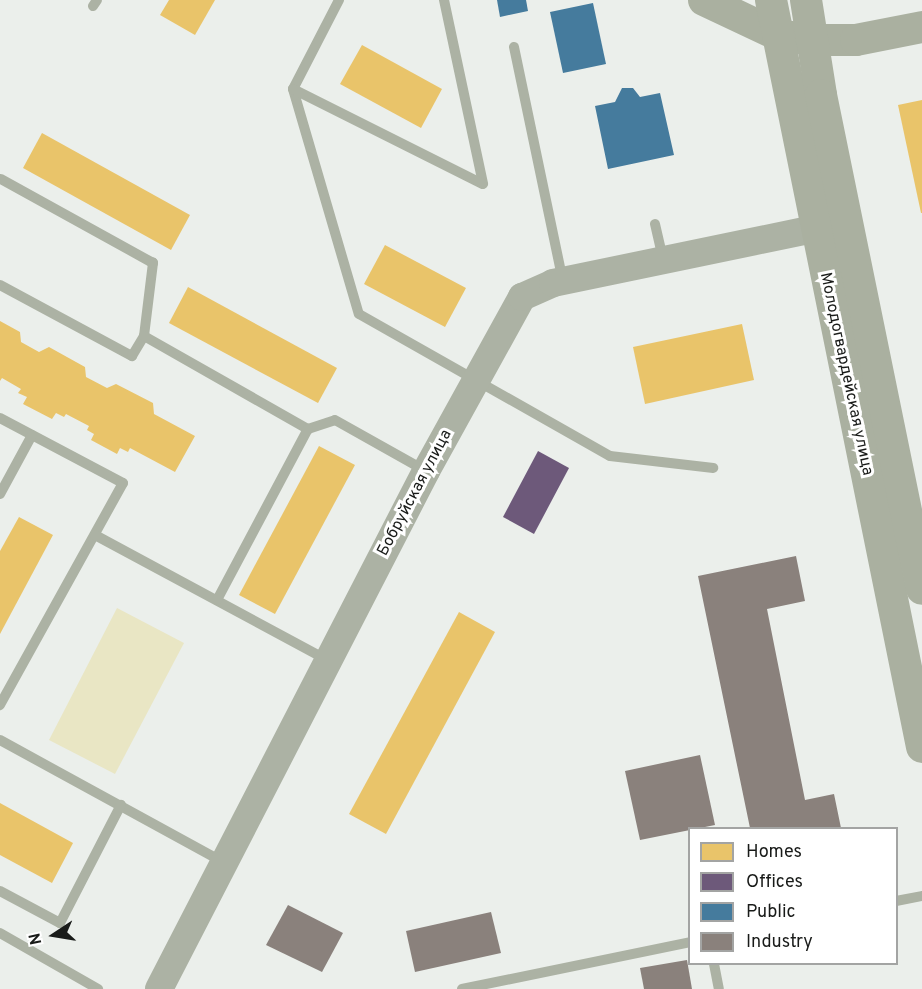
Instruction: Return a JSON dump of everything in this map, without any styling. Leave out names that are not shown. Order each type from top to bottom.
[{"type":"main road","points":[[704,0],[778,35],[812,40],[856,40],[922,27]]},
{"type":"main road","name":"Молодогвардейская улица","points":[[771,0],[815,229],[922,747]]},
{"type":"main road","name":"Молодогвардейская улица","points":[[806,0],[847,222],[922,588]]},
{"type":"street","name":"Бобруйская улица","points":[[159,989],[226,864],[327,660],[426,471],[522,297],[536,288],[563,281],[847,222]]},
{"type":"lane","points":[[339,0],[293,88],[359,314],[610,456],[713,468]]},
{"type":"lane","points":[[293,88],[483,184],[444,0]]},
{"type":"lane","points":[[514,47],[563,281]]},
{"type":"lane","points":[[0,285],[132,356],[144,336],[153,263],[1,179]]},
{"type":"lane","points":[[655,224],[664,261]]},
{"type":"lane","points":[[144,336],[308,429]]},
{"type":"lane","points":[[0,418],[123,483],[0,705]]},
{"type":"lane","points":[[217,600],[308,429],[335,420],[426,471]]},
{"type":"lane","points":[[0,494],[32,435]]},
{"type":"lane","points":[[95,536],[327,660]]},
{"type":"lane","points":[[0,740],[226,864]]},
{"type":"lane","points":[[0,891],[60,923],[121,805]]},
{"type":"lane","points":[[898,901],[922,896]]},
{"type":"lane","points":[[0,933],[86,986],[98,989]]},
{"type":"lane","points":[[462,989],[688,942]]},
{"type":"lane","points":[[714,965],[719,989]]},
{"type":"shaded area","points":[[117,608],[184,643],[115,774],[49,740]]},
{"type":"building: Homes","points":[[169,0],[215,0],[195,35],[160,15]]},
{"type":"building: Homes","points":[[362,45],[442,89],[421,128],[340,84]]},
{"type":"building: Homes","points":[[922,100],[922,213],[921,213],[898,105]]},
{"type":"building: Homes","points":[[42,133],[190,215],[171,250],[23,168]]},
{"type":"building: Homes","points":[[385,245],[466,288],[445,327],[364,284]]},
{"type":"building: Homes","points":[[188,287],[337,368],[318,403],[169,323]]},
{"type":"building: Homes","points":[[0,321],[20,332],[21,342],[39,352],[49,347],[85,367],[86,377],[107,388],[116,384],[153,403],[154,414],[195,436],[175,472],[130,448],[128,452],[120,448],[117,454],[91,440],[94,434],[87,430],[89,426],[66,414],[64,417],[56,413],[52,419],[23,404],[27,397],[18,393],[21,389],[2,378],[0,381]]},
{"type":"building: Homes","points":[[742,324],[754,380],[645,404],[633,347]]},
{"type":"building: Homes","points":[[319,446],[355,465],[275,614],[239,595]]},
{"type":"building: Homes","points":[[19,517],[53,535],[0,634],[0,551]]},
{"type":"building: Homes","points":[[459,612],[495,632],[386,834],[349,814]]},
{"type":"building: Homes","points":[[0,803],[73,843],[52,883],[0,855]]},
{"type":"building: Offices","points":[[538,451],[569,468],[534,534],[503,517]]},
{"type":"building: Public","points":[[497,0],[526,0],[528,11],[500,17]]},
{"type":"building: Public","points":[[593,3],[606,64],[563,73],[550,12]]},
{"type":"building: Public","points":[[622,88],[633,88],[640,97],[660,93],[674,155],[608,169],[595,106],[615,102]]},
{"type":"building: Industry","points":[[796,556],[805,601],[767,609],[805,800],[834,794],[841,827],[750,827],[698,576]]},
{"type":"building: Industry","points":[[700,755],[715,825],[688,827],[688,830],[640,840],[625,771]]},
{"type":"building: Industry","points":[[288,905],[343,933],[322,972],[266,945]]},
{"type":"building: Industry","points":[[491,912],[501,953],[415,972],[406,931]]},
{"type":"building: Industry","points":[[687,960],[692,989],[644,989],[640,968]]}]
